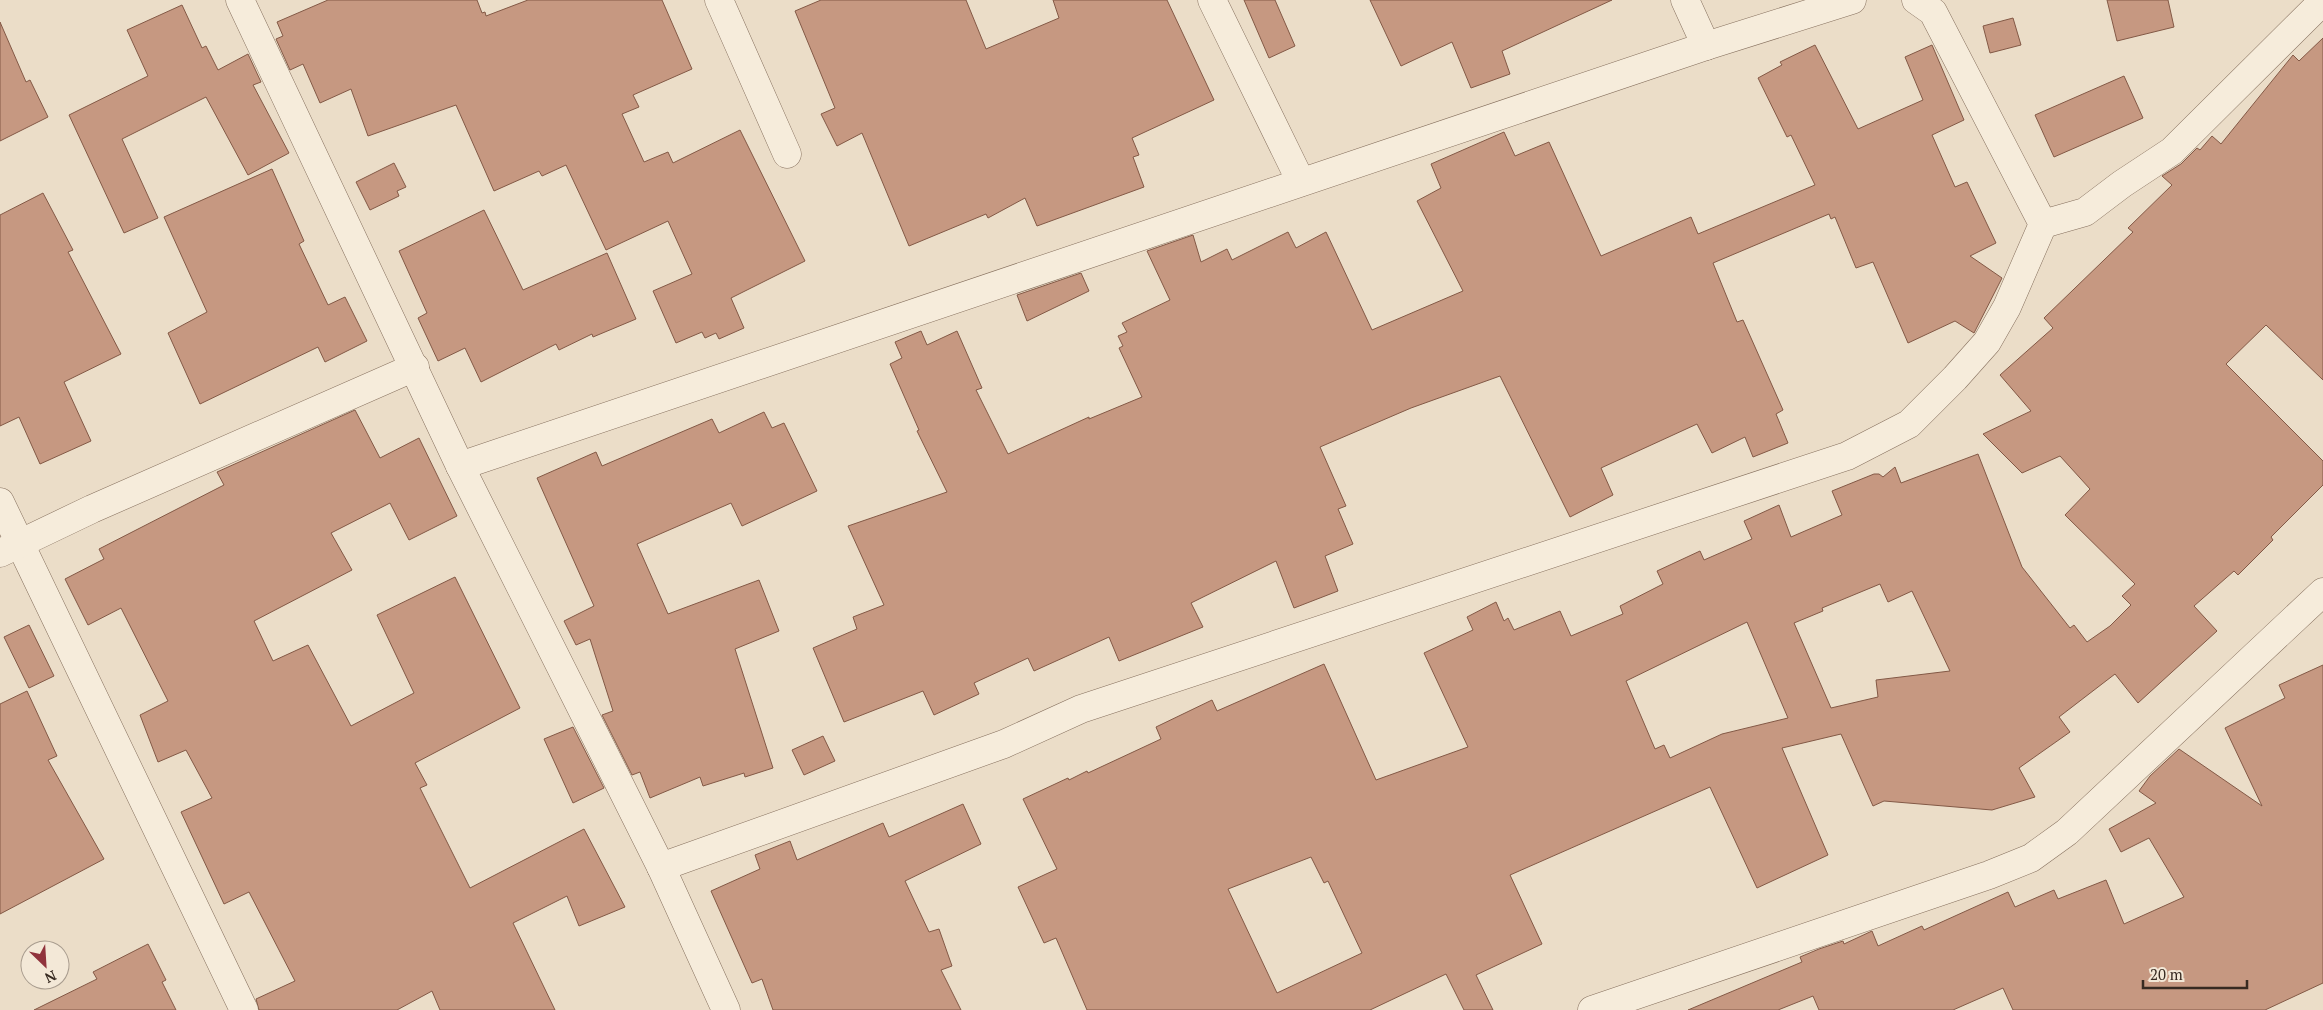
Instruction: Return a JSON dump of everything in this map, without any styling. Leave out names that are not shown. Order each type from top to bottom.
[{"type":"street","points":[[240,0],[415,367],[460,466],[661,867],[726,1010]]},
{"type":"street","points":[[719,0],[787,154]]},
{"type":"street","points":[[1212,0],[1301,182]]},
{"type":"street","points":[[1685,0],[1706,46]]},
{"type":"street","points":[[460,466],[1706,46],[1852,0]]},
{"type":"street","points":[[1916,0],[1933,12],[2043,224]]},
{"type":"street","points":[[2043,224],[2085,212],[2122,184],[2172,151],[2323,1]]},
{"type":"street","points":[[661,867],[1004,744],[1081,709],[1847,456],[1909,424],[1955,378],[1987,342],[2007,307],[2043,224]]},
{"type":"street","points":[[10,548],[92,509],[415,367]]},
{"type":"street","points":[[0,502],[10,548],[244,1010]]},
{"type":"street","points":[[1592,1010],[1990,875],[2031,858],[2067,832],[2323,592]]},
{"type":"building","points":[[328,0],[477,0],[482,13],[485,12],[486,16],[528,0],[662,0],[692,69],[633,95],[639,107],[622,114],[644,162],[668,152],[673,163],[740,130],[805,261],[731,298],[744,328],[719,339],[716,333],[705,338],[702,332],[676,343],[653,291],[692,274],[668,221],[606,250],[566,165],[542,176],[539,171],[494,191],[456,105],[368,136],[351,89],[320,103],[303,64],[290,70],[276,39],[283,36],[277,22]]},
{"type":"building","points":[[821,0],[966,0],[986,49],[1059,18],[1053,0],[1167,0],[1214,100],[1132,138],[1139,155],[1133,157],[1144,187],[1037,226],[1025,198],[988,218],[986,214],[909,246],[862,133],[837,146],[821,114],[835,108],[795,11]]},
{"type":"building","points":[[1244,0],[1275,0],[1295,46],[1269,58]]},
{"type":"building","points":[[1370,0],[1612,0],[1502,51],[1510,74],[1471,88],[1452,42],[1401,66]]},
{"type":"building","points":[[2107,0],[2168,0],[2174,27],[2117,41]]},
{"type":"building","points":[[182,5],[202,48],[206,46],[218,70],[248,54],[261,82],[253,85],[289,153],[248,175],[206,97],[122,139],[158,218],[124,233],[69,115],[148,76],[127,30]]},
{"type":"building","points":[[2013,18],[2021,45],[1990,53],[1983,26]]},
{"type":"building","points":[[0,22],[26,82],[30,80],[48,117],[0,141]]},
{"type":"building","points":[[2323,38],[2323,380],[2266,325],[2226,364],[2323,461],[2323,485],[2271,537],[2273,540],[2238,575],[2234,571],[2194,606],[2217,631],[2138,703],[2115,674],[2059,717],[2070,732],[2019,768],[2035,797],[1992,810],[1884,801],[1873,806],[1841,734],[1782,748],[1828,855],[1757,888],[1710,787],[1510,875],[1542,944],[1476,975],[1493,1010],[1464,1010],[1446,974],[1370,1010],[1087,1010],[1056,938],[1044,943],[1018,887],[1057,869],[1023,799],[1068,778],[1069,780],[1087,771],[1088,773],[1161,739],[1156,727],[1212,700],[1217,711],[1324,664],[1376,780],[1468,747],[1424,653],[1473,630],[1467,617],[1496,602],[1504,621],[1508,618],[1514,630],[1560,611],[1571,636],[1623,614],[1620,606],[1663,584],[1657,571],[1700,551],[1704,560],[1752,539],[1744,521],[1779,505],[1791,537],[1842,515],[1832,491],[1874,474],[1879,474],[1883,477],[1895,467],[1901,483],[1978,454],[2022,567],[2070,628],[2074,625],[2087,642],[2110,626],[2131,605],[2122,596],[2135,584],[2065,515],[2090,489],[2060,456],[2022,473],[1983,434],[2031,411],[2000,375],[2053,328],[2044,318],[2133,232],[2128,228],[2172,185],[2162,176],[2181,164],[2197,148],[2200,150],[2212,136],[2221,144],[2293,55],[2299,61]],"holes":[[[1880,584],[1888,602],[1912,591],[1950,671],[1876,680],[1878,697],[1831,708],[1794,623],[1823,611],[1822,608]],[[1747,622],[1788,718],[1722,734],[1670,758],[1664,745],[1655,749],[1626,681]],[[1311,857],[1324,883],[1328,881],[1362,953],[1277,993],[1228,889]]]},
{"type":"building","points":[[1815,45],[1858,129],[1923,100],[1905,57],[1932,45],[1964,120],[1932,135],[1955,187],[1967,182],[1996,243],[1970,256],[2002,278],[1974,333],[1955,321],[1908,343],[1873,262],[1856,268],[1835,217],[1831,219],[1829,214],[1713,263],[1737,322],[1743,320],[1783,410],[1776,414],[1788,443],[1753,457],[1745,437],[1712,453],[1697,424],[1601,468],[1613,495],[1570,517],[1500,376],[1411,408],[1320,447],[1346,506],[1338,509],[1353,544],[1325,556],[1338,591],[1294,608],[1276,561],[1191,603],[1203,627],[1119,661],[1109,637],[1034,671],[1028,658],[974,683],[979,694],[934,715],[923,691],[844,722],[813,648],[857,629],[853,617],[884,605],[848,526],[947,492],[917,431],[919,430],[890,364],[902,358],[895,342],[921,331],[927,345],[957,331],[982,388],[976,390],[1008,454],[1089,417],[1089,419],[1142,397],[1119,348],[1123,346],[1118,336],[1127,332],[1122,323],[1170,300],[1147,251],[1193,235],[1201,262],[1227,249],[1232,260],[1288,232],[1296,248],[1326,232],[1372,330],[1463,291],[1417,201],[1441,188],[1431,164],[1504,132],[1515,156],[1549,142],[1601,256],[1691,217],[1698,234],[1815,185],[1791,135],[1787,137],[1758,78],[1782,65],[1780,62]]},
{"type":"building","points":[[2124,76],[2143,118],[2054,157],[2035,115]]},
{"type":"building","points":[[394,163],[406,187],[397,191],[399,196],[370,210],[356,182]]},
{"type":"building","points":[[272,169],[304,241],[299,244],[328,305],[345,297],[367,341],[325,362],[318,347],[200,404],[168,333],[207,312],[164,217]]},
{"type":"building","points":[[43,193],[73,250],[68,252],[121,354],[64,382],[91,441],[40,464],[19,417],[0,426],[0,215]]},
{"type":"building","points":[[484,210],[523,290],[607,253],[636,319],[593,337],[592,334],[559,350],[556,344],[481,382],[465,348],[438,361],[418,318],[427,313],[399,251]]},
{"type":"building","points":[[1081,273],[1089,291],[1027,321],[1017,295]]},
{"type":"building","points":[[355,410],[380,458],[419,438],[457,516],[409,540],[390,503],[331,533],[352,570],[254,621],[273,661],[308,645],[351,726],[414,693],[377,615],[455,577],[520,708],[415,763],[427,785],[420,788],[470,888],[584,829],[625,907],[579,926],[567,896],[513,923],[555,1010],[440,1010],[432,991],[397,1010],[259,1010],[256,999],[295,981],[249,892],[224,904],[181,812],[212,798],[186,750],[158,762],[140,715],[168,701],[121,608],[88,625],[65,579],[104,559],[99,549],[224,485],[217,472]]},
{"type":"building","points":[[764,412],[772,428],[784,423],[817,491],[742,526],[731,503],[637,544],[668,614],[759,580],[779,631],[735,649],[773,768],[745,777],[744,773],[703,786],[700,777],[650,798],[640,772],[632,775],[602,715],[613,711],[590,639],[576,645],[564,621],[594,606],[537,478],[596,452],[602,466],[712,419],[719,433]]},
{"type":"building","points":[[29,625],[54,676],[29,688],[4,637]]},
{"type":"building","points":[[2323,665],[2323,983],[2265,1010],[2013,1010],[2003,988],[1953,1010],[1819,1010],[1813,996],[1778,1010],[1688,1010],[1802,962],[1800,957],[1819,949],[1843,941],[1844,944],[1872,931],[1878,946],[1922,926],[1924,930],[2008,892],[2015,907],[2054,890],[2058,899],[2106,880],[2124,924],[2184,897],[2149,838],[2121,852],[2109,829],[2156,803],[2139,791],[2150,776],[2179,749],[2262,806],[2225,728],[2285,698],[2279,685]]},
{"type":"building","points":[[27,691],[57,756],[48,760],[104,859],[0,914],[0,704]]},
{"type":"building","points":[[573,727],[604,788],[573,803],[544,739]]},
{"type":"building","points":[[823,736],[835,761],[804,775],[792,750]]},
{"type":"building","points":[[963,804],[981,844],[905,881],[929,932],[939,929],[952,966],[941,970],[961,1010],[773,1010],[762,979],[752,983],[711,891],[760,869],[755,855],[790,841],[797,860],[883,823],[889,837]]},
{"type":"building","points":[[148,944],[166,980],[162,982],[176,1010],[34,1010],[97,979],[93,972]]}]
